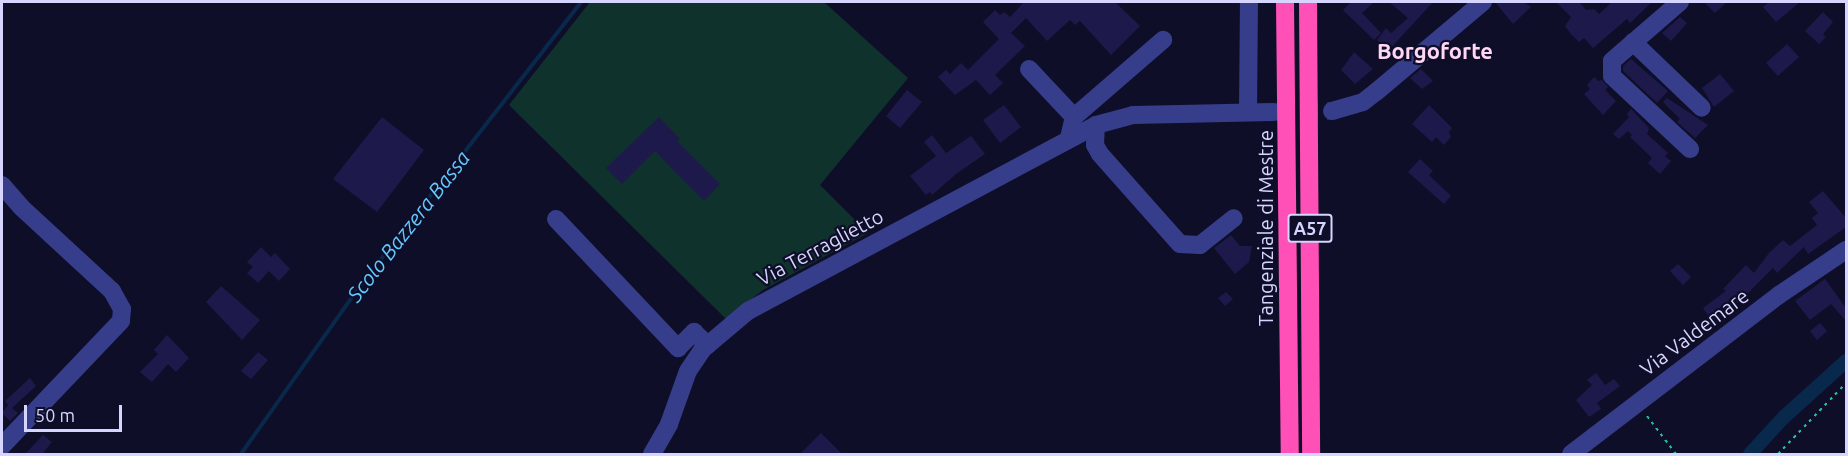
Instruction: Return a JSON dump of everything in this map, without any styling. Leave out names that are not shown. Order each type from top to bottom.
[{"type":"highway","name":"Tangenziale di Mestre","points":[[1286,2],[1290,454]]},
{"type":"highway","name":"A57","points":[[1308,2],[1311,454]]},
{"type":"street","points":[[1248,112],[1249,2]]},
{"type":"street","points":[[1332,111],[1363,102],[1483,2]]},
{"type":"street","points":[[1680,2],[1612,61],[1612,76],[1690,149]]},
{"type":"street","points":[[1069,138],[1074,117],[1163,40]]},
{"type":"street","points":[[1633,42],[1702,108]]},
{"type":"street","points":[[1029,69],[1074,117]]},
{"type":"street","name":"Via Terraglietto","points":[[652,454],[669,424],[688,371],[708,345],[748,311],[1096,125],[1133,115],[1273,112]]},
{"type":"street","points":[[1096,125],[1095,145],[1100,154],[1180,244],[1200,245],[1234,218]]},
{"type":"street","points":[[2,184],[21,207],[104,283],[122,309],[122,321],[2,446]]},
{"type":"street","points":[[556,219],[678,348],[694,332],[708,345]]},
{"type":"street","name":"Via Valdemare","points":[[1571,454],[1779,295],[1846,250]]},
{"type":"path","points":[[1778,454],[1846,383]]},
{"type":"path","points":[[1655,409],[1646,416],[1676,454]]},
{"type":"green space","points":[[590,2],[824,2],[908,78],[820,185],[868,233],[763,290],[726,319],[509,105]]},
{"type":"building","points":[[1024,2],[1115,2],[1140,26],[1111,55],[1080,21],[1075,25],[1070,20],[1047,41],[1026,18],[1011,33],[1025,46],[995,75],[1003,83],[990,95],[976,80],[955,95],[938,77],[946,70],[950,74],[961,63],[968,70],[999,39],[983,22],[995,10],[1000,15],[1004,12],[1010,17]]},
{"type":"building","points":[[1351,2],[1374,2],[1362,13],[1381,33],[1374,40],[1343,10]]},
{"type":"building","points":[[1389,2],[1433,2],[1389,50],[1377,40],[1386,28],[1391,33],[1408,18]]},
{"type":"building","points":[[1495,2],[1524,2],[1531,7],[1513,24]]},
{"type":"building","points":[[1556,2],[1579,2],[1586,10],[1594,9],[1599,14],[1612,2],[1652,2],[1630,23],[1627,19],[1593,48],[1584,38],[1579,42],[1570,33],[1565,26],[1571,17]]},
{"type":"building","points":[[1704,2],[1727,2],[1715,13]]},
{"type":"building","points":[[1769,2],[1800,2],[1776,22],[1763,7]]},
{"type":"building","points":[[1823,12],[1833,22],[1823,34],[1826,37],[1819,44],[1805,31]]},
{"type":"building","points":[[1680,17],[1687,23],[1671,41],[1662,33]]},
{"type":"building","points":[[1787,44],[1799,57],[1778,76],[1766,63]]},
{"type":"building","points":[[1354,52],[1373,69],[1355,84],[1341,70]]},
{"type":"building","points":[[1631,59],[1668,91],[1657,103],[1623,71],[1623,66]]},
{"type":"building","points":[[1421,69],[1433,81],[1422,89],[1410,78]]},
{"type":"building","points":[[1720,74],[1734,91],[1714,107],[1702,88]]},
{"type":"building","points":[[1594,77],[1598,81],[1602,80],[1608,87],[1605,90],[1616,101],[1603,115],[1584,94],[1590,89],[1587,85]]},
{"type":"building","points":[[907,90],[922,102],[900,128],[886,116]]},
{"type":"building","points":[[1667,98],[1708,125],[1695,138],[1677,122],[1680,119],[1663,102]]},
{"type":"building","points":[[1004,105],[1021,127],[1000,143],[983,120]]},
{"type":"building","points":[[1429,105],[1452,128],[1449,132],[1451,137],[1444,145],[1436,137],[1432,142],[1412,124]]},
{"type":"building","points":[[1631,109],[1649,128],[1647,134],[1668,153],[1665,156],[1671,161],[1660,174],[1648,163],[1652,158],[1630,137],[1632,135],[1628,131],[1619,139],[1613,134],[1629,117],[1627,114]]},
{"type":"building","points":[[382,117],[424,150],[377,212],[333,179]]},
{"type":"building","points":[[659,117],[680,139],[677,141],[720,184],[704,201],[655,151],[622,184],[606,168]]},
{"type":"building","points":[[932,135],[946,153],[971,136],[985,154],[956,174],[932,195],[930,192],[926,195],[910,176],[936,156],[924,142]]},
{"type":"building","points":[[1420,159],[1433,171],[1429,175],[1451,196],[1444,204],[1408,172]]},
{"type":"building","points":[[1823,191],[1846,218],[1846,227],[1808,254],[1804,247],[1777,273],[1773,268],[1742,299],[1712,321],[1703,308],[1726,291],[1723,289],[1746,265],[1754,273],[1769,253],[1783,240],[1790,246],[1817,225],[1812,218],[1818,213],[1809,202]]},
{"type":"building","points":[[1231,235],[1240,246],[1252,246],[1249,262],[1235,274],[1214,248]]},
{"type":"building","points":[[261,247],[271,257],[275,253],[290,269],[279,281],[269,271],[258,283],[247,273],[253,267],[247,262]]},
{"type":"building","points":[[1678,264],[1691,277],[1683,285],[1670,271]]},
{"type":"building","points":[[1825,279],[1846,308],[1846,321],[1831,304],[1810,320],[1795,301]]},
{"type":"building","points":[[221,286],[260,320],[242,340],[206,302]]},
{"type":"building","points":[[1226,292],[1233,299],[1225,306],[1218,298]]},
{"type":"building","points":[[1820,323],[1827,331],[1817,340],[1810,331]]},
{"type":"building","points":[[167,335],[189,358],[176,372],[168,364],[152,382],[140,372],[158,354],[154,350]]},
{"type":"building","points":[[258,352],[268,360],[251,379],[241,371]]},
{"type":"building","points":[[1596,373],[1605,385],[1614,379],[1620,386],[1597,403],[1601,409],[1589,417],[1576,400],[1592,385],[1587,380]]},
{"type":"building","points":[[30,378],[36,386],[12,408],[18,413],[10,421],[2,413],[8,405],[5,401]]},
{"type":"building","points":[[821,433],[842,454],[800,454]]},
{"type":"building","points":[[43,435],[52,442],[42,454],[25,454]]},
{"type":"waterway","name":"Scolo Bazzera Bassa","points":[[241,454],[357,290],[581,2]]},
{"type":"waterway","points":[[1750,454],[1783,418],[1846,361]]},
{"type":"tunnel","points":[[1273,112],[1332,111]]},
{"type":"district","name":"Borgoforte","points":[[1435,51]]}]
